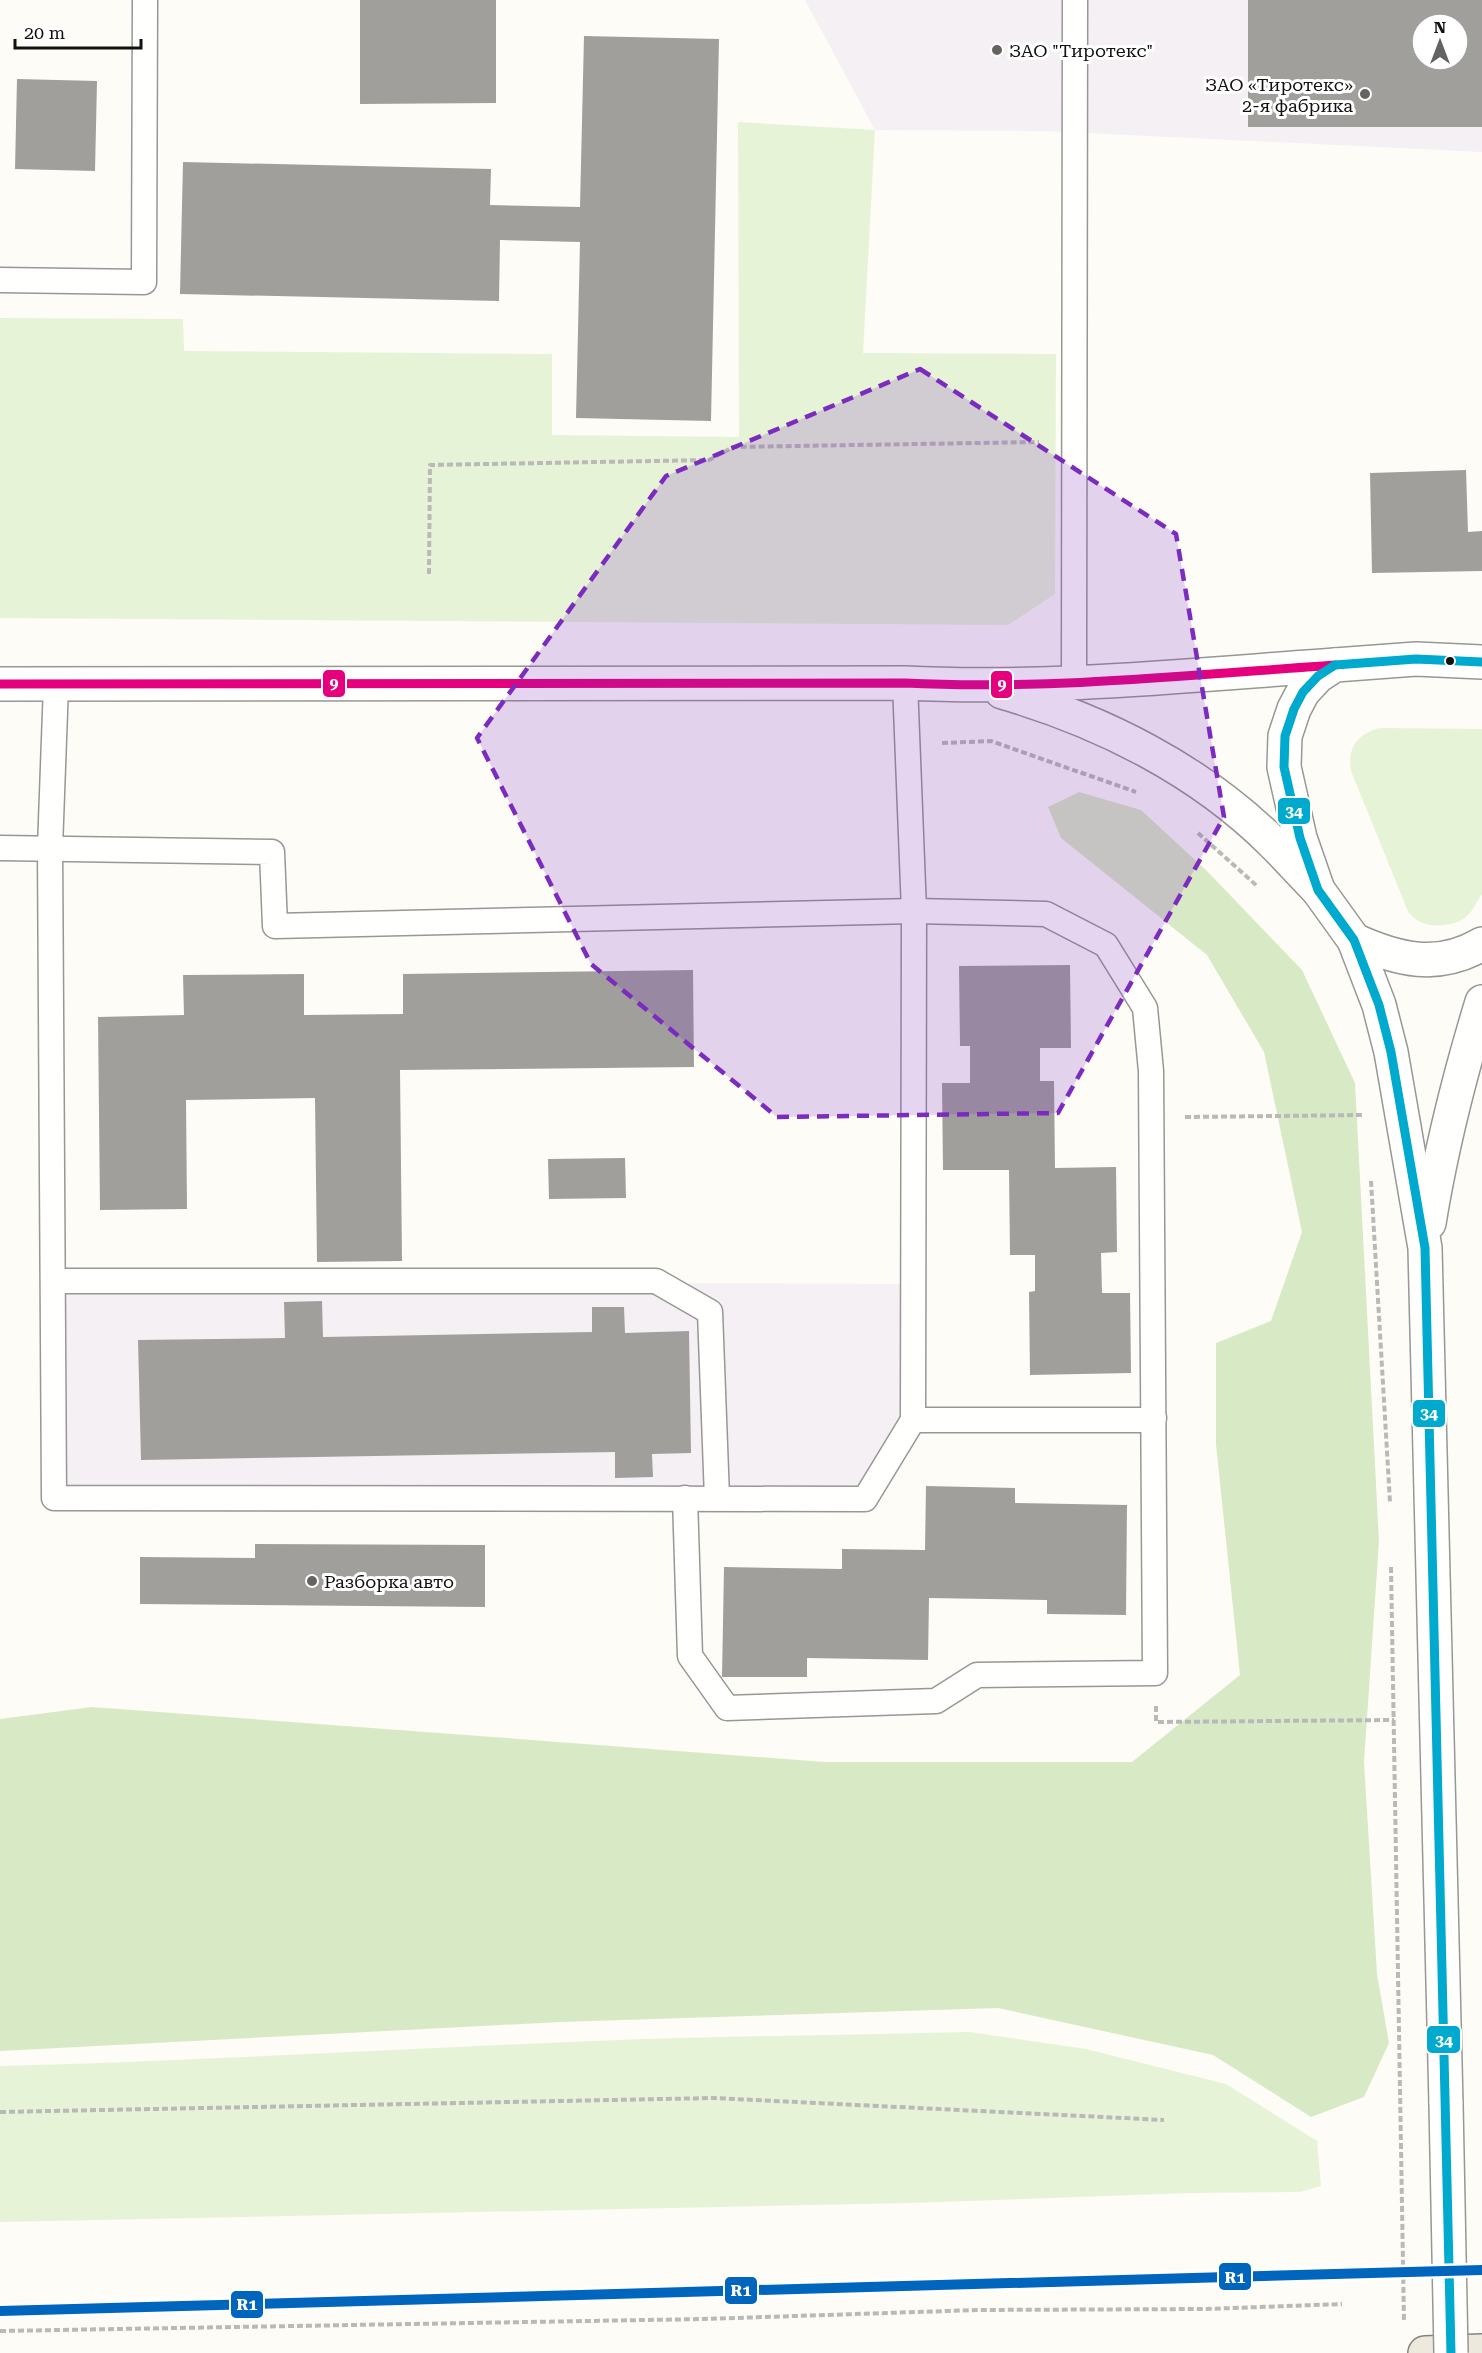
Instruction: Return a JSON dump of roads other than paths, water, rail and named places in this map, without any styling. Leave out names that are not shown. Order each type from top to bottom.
[{"type":"main road","points":[[1425,2353],[1482,2351]]},
{"type":"street","points":[[0,684],[905,683],[977,685],[1416,659],[1482,662]]},
{"type":"street","points":[[1318,890],[1300,838],[1287,787],[1284,767],[1286,736],[1294,709],[1303,692],[1318,676],[1335,665]]},
{"type":"street","points":[[977,685],[1085,720],[1136,744],[1175,767],[1230,806],[1273,843],[1318,890],[1354,940],[1379,1005],[1391,1052],[1425,1248],[1452,2353]]},
{"type":"street","points":[[1354,940],[1386,954],[1423,961],[1447,958],[1470,951],[1482,944]]},
{"type":"street","points":[[1425,1248],[1437,1175],[1482,1002]]},
{"type":"lane","points":[[0,280],[144,282],[145,0]]},
{"type":"lane","points":[[1074,681],[1075,0]]},
{"type":"lane","points":[[57,685],[50,848],[54,1498],[865,1499],[913,1420],[914,911],[905,683]]},
{"type":"lane","points":[[0,848],[272,852],[275,926],[914,911],[1046,914],[1106,945],[1145,1008],[1151,1071],[1155,1672],[977,1675],[936,1701],[727,1708],[690,1656],[685,1498]]},
{"type":"lane","points":[[54,1281],[656,1281],[710,1312],[717,1498]]},
{"type":"lane","points":[[913,1420],[1144,1420],[1154,1418]]},
{"type":"place","name":"ЗАО \"Тиротекс\"","points":[[997,50]]},
{"type":"place","name":"ЗАО «Тиротекс» 2-я фабрика","points":[[1365,94]]},
{"type":"place","name":"Разборка авто","points":[[312,1581]]}]
